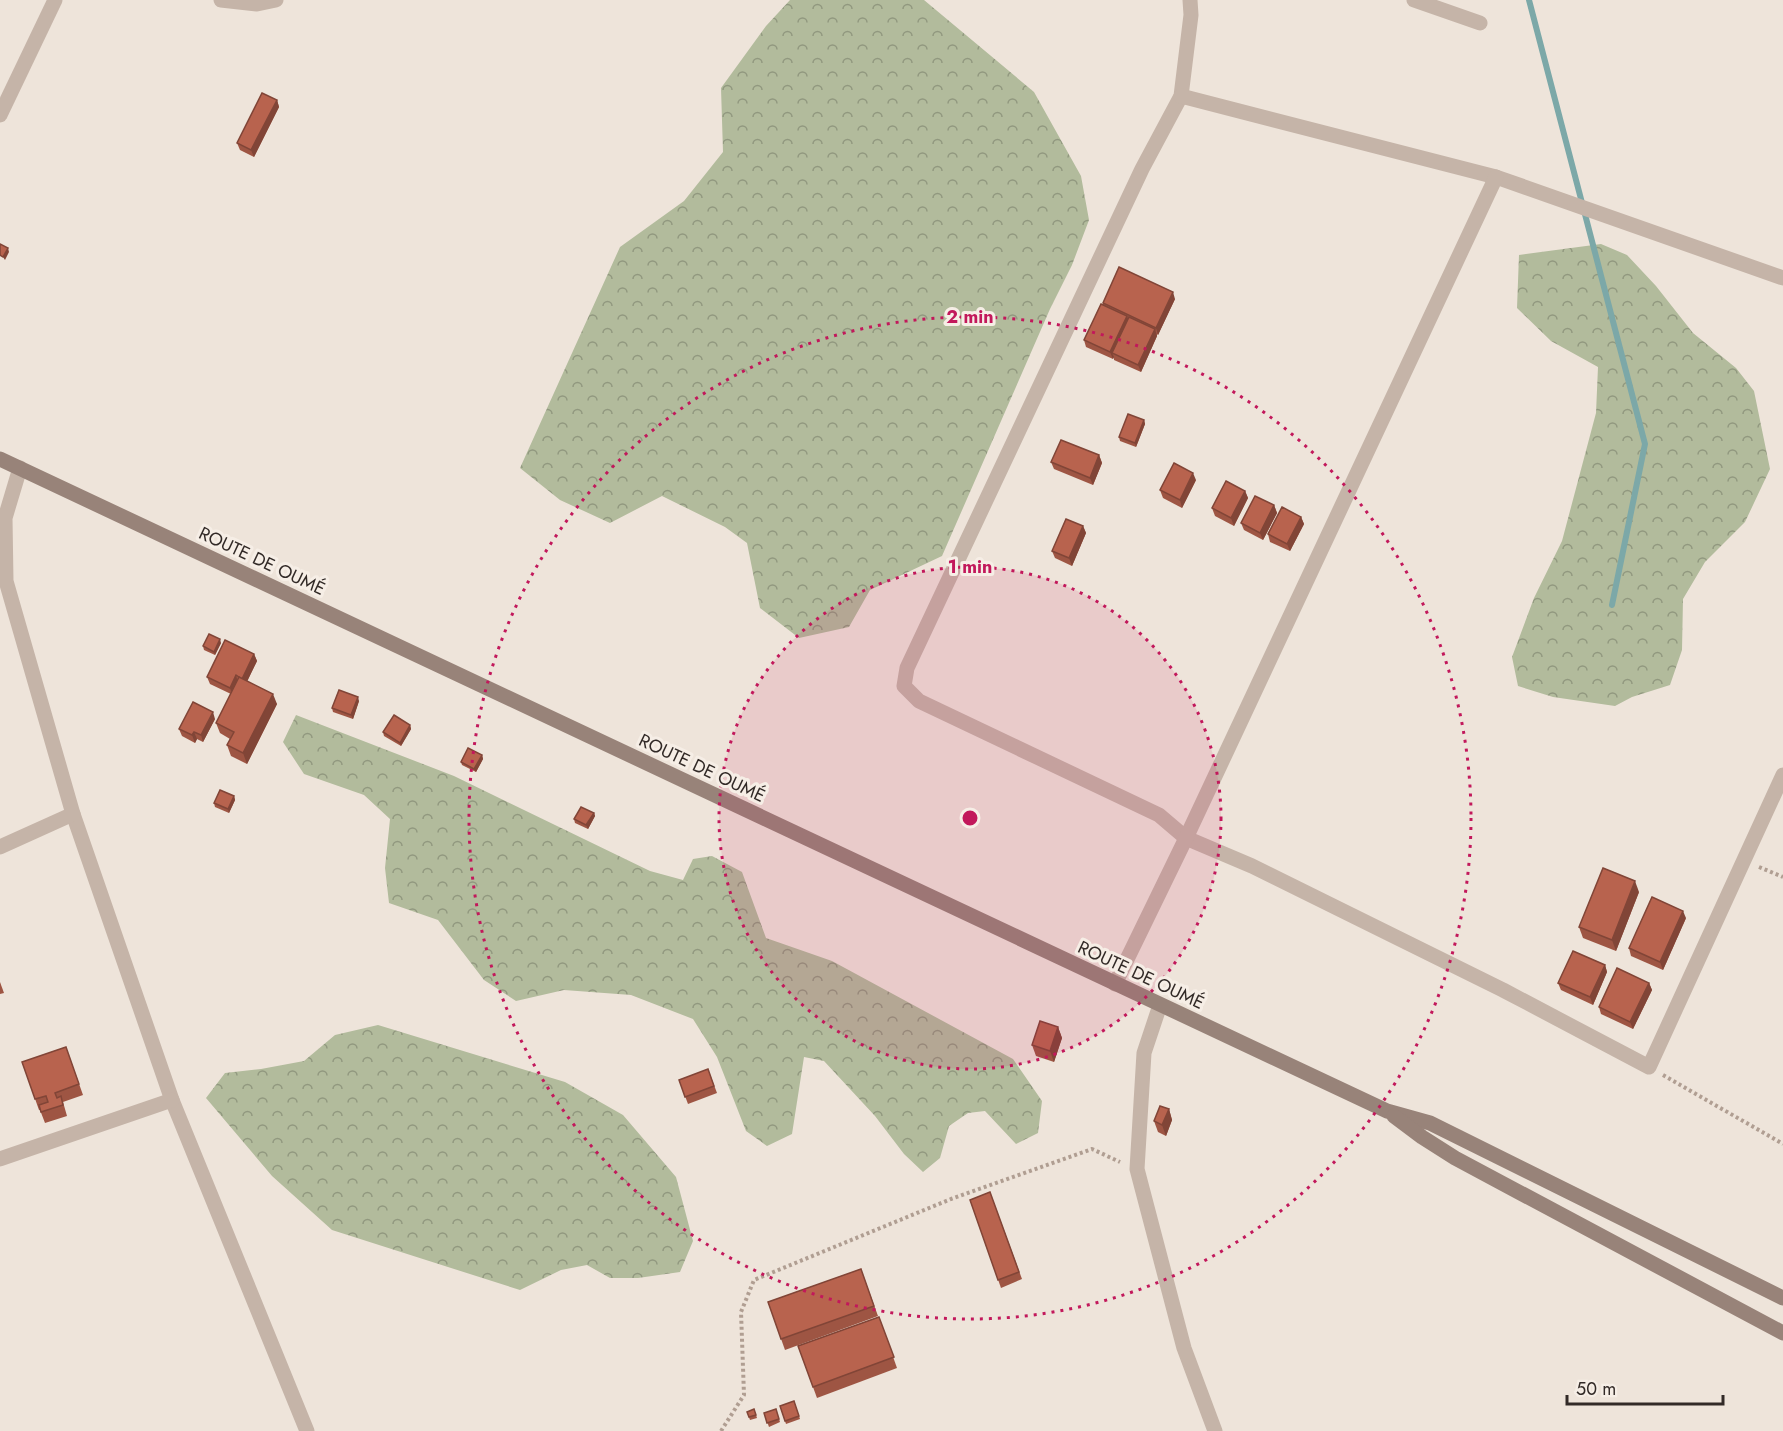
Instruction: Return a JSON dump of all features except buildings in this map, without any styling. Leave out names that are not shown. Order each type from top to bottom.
[{"type":"main road","name":"ROUTE DE OUMÉ","points":[[0,459],[1387,1111]]},
{"type":"main road","points":[[1387,1111],[1439,1127],[1783,1298]]},
{"type":"main road","points":[[1387,1111],[1455,1158],[1783,1333]]},
{"type":"street","points":[[0,115],[55,0]]},
{"type":"street","points":[[221,0],[257,4],[276,0]]},
{"type":"street","points":[[1190,0],[1191,15],[1181,96],[1142,169],[912,657],[907,668],[904,686],[919,701],[1159,814],[1186,838],[1252,866],[1483,980],[1649,1067],[1783,775]]},
{"type":"street","points":[[1414,0],[1480,23]]},
{"type":"street","points":[[1181,96],[1496,177],[1783,278]]},
{"type":"street","points":[[1115,984],[1186,838],[1496,177]]},
{"type":"street","points":[[20,468],[5,518],[6,581],[73,814],[172,1100],[307,1431]]},
{"type":"street","points":[[0,847],[73,814]]},
{"type":"street","points":[[1160,1005],[1144,1053],[1137,1169],[1184,1348],[1215,1431]]},
{"type":"street","points":[[0,1159],[172,1100]]},
{"type":"path","points":[[1744,860],[1783,877]]},
{"type":"path","points":[[1649,1067],[1783,1144]]},
{"type":"path","points":[[721,1431],[744,1395],[741,1312],[754,1281],[951,1199],[1092,1149],[1137,1169]]},
{"type":"green space","points":[[790,0],[924,0],[1034,92],[1081,176],[1089,220],[1072,265],[1050,309],[942,556],[870,590],[849,627],[799,638],[760,608],[747,543],[725,527],[662,496],[610,523],[560,500],[520,468],[620,247],[684,201],[723,152],[721,88],[766,26]]},
{"type":"green space","points":[[1601,244],[1627,255],[1656,286],[1693,333],[1736,368],[1754,391],[1770,469],[1745,522],[1705,562],[1683,599],[1682,650],[1670,685],[1632,697],[1615,706],[1553,697],[1518,686],[1512,657],[1534,598],[1562,541],[1596,413],[1598,367],[1551,341],[1517,308],[1519,255]]},
{"type":"green space","points":[[296,715],[454,776],[650,871],[683,880],[693,859],[712,856],[742,872],[766,938],[832,961],[1013,1059],[1042,1101],[1038,1133],[1016,1144],[985,1111],[968,1113],[949,1126],[940,1158],[923,1172],[904,1154],[875,1116],[824,1061],[804,1057],[792,1134],[767,1146],[746,1131],[717,1057],[693,1019],[631,995],[564,990],[516,1001],[484,980],[438,920],[389,903],[385,868],[390,819],[364,795],[304,774],[283,742]]},
{"type":"green space","points":[[378,1025],[565,1082],[623,1115],[676,1177],[693,1241],[680,1272],[638,1278],[610,1278],[587,1265],[561,1270],[520,1290],[332,1230],[272,1176],[206,1098],[225,1073],[304,1061],[335,1035]]},
{"type":"waterway","points":[[1529,0],[1645,444],[1612,605]]}]
